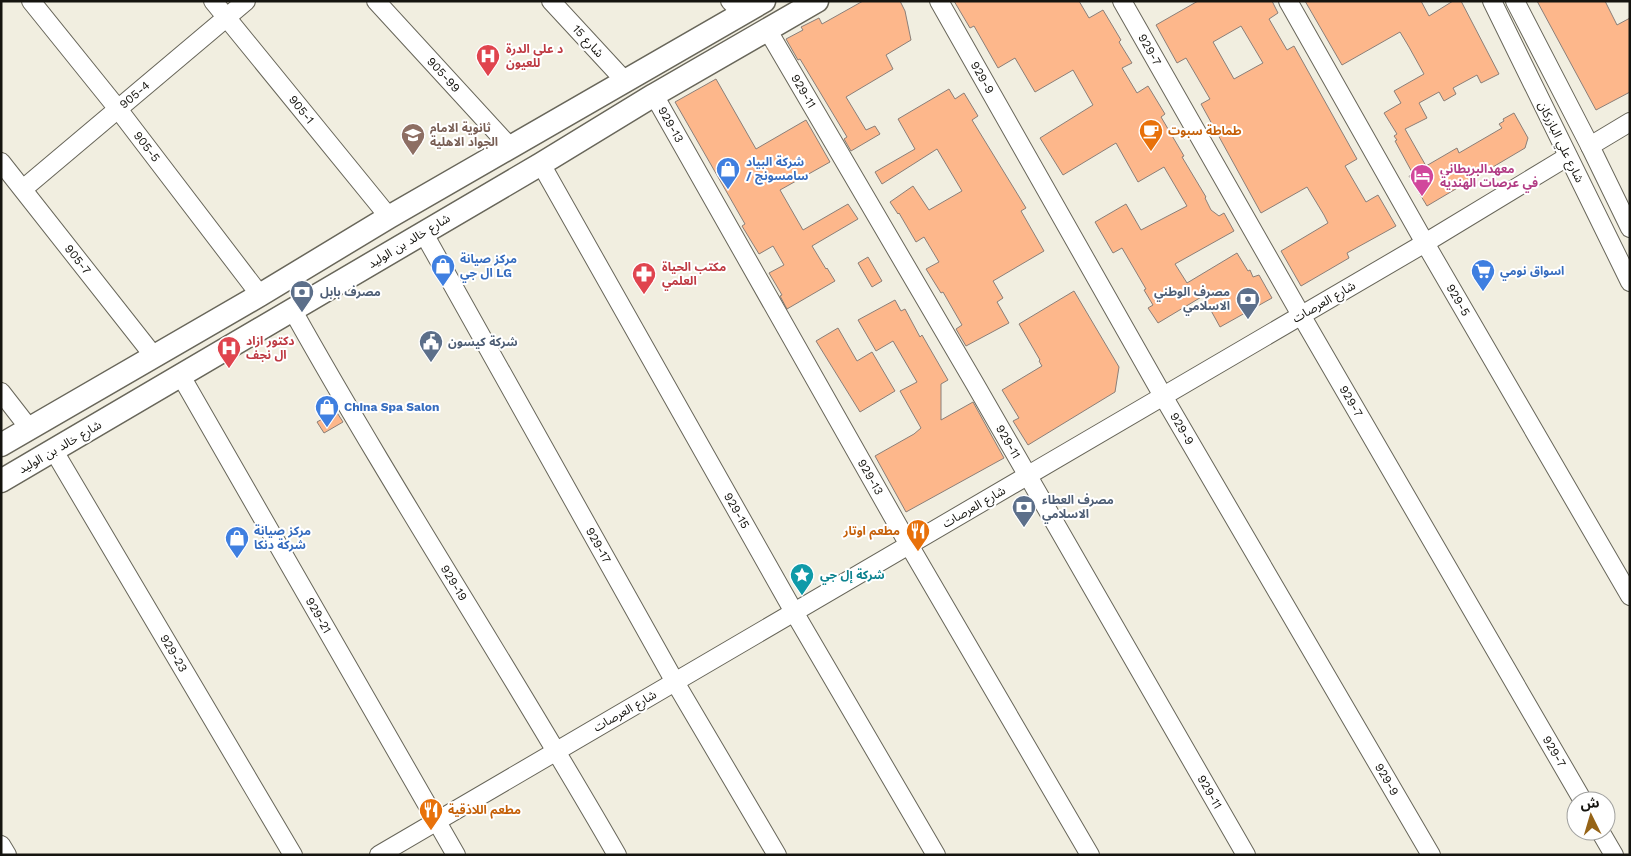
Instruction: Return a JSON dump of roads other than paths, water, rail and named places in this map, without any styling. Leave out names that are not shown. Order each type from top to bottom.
[{"type":"main road","points":[[1,445],[625,81],[736,7],[764,1]]},
{"type":"main road","name":"شارع خالد بن الوليد","points":[[1,481],[293,311],[654,95],[817,1]]},
{"type":"street","name":"905-5","points":[[31,1],[118,109],[260,295]]},
{"type":"street","name":"905-1","points":[[213,1],[228,17],[389,218]]},
{"type":"street","name":"905-4","points":[[23,190],[246,1]]},
{"type":"street","name":"905-99","points":[[376,1],[510,148]]},
{"type":"street","name":"شارع 15","points":[[551,1],[625,81]]},
{"type":"street","name":"929-9","points":[[939,1],[1163,396],[1431,855]]},
{"type":"street","name":"929-7","points":[[1122,1],[1301,315],[1577,791]]},
{"type":"street","name":"929-5","points":[[1288,1],[1425,243],[1630,596]]},
{"type":"street","name":"شارع علي البازركان","points":[[1492,1],[1630,282]]},
{"type":"street","name":"شارع علي البازركان","points":[[1515,1],[1630,228]]},
{"type":"street","name":"929-11","points":[[767,29],[1246,855]]},
{"type":"street","name":"929-13","points":[[654,95],[909,545],[1090,855]]},
{"type":"street","points":[[1590,146],[1630,122]]},
{"type":"street","name":"شارع العرصات","points":[[379,855],[1425,243],[1568,157]]},
{"type":"street","name":"905-7","points":[[1,162],[153,355]]},
{"type":"street","name":"929-15","points":[[541,164],[794,612],[936,855]]},
{"type":"street","name":"929-17","points":[[423,232],[675,682],[777,855]]},
{"type":"street","name":"929-19","points":[[293,311],[337,390],[557,751],[617,855]]},
{"type":"street","name":"929-21","points":[[181,376],[456,855]]},
{"type":"street","points":[[1,392],[29,428]]},
{"type":"street","name":"929-23","points":[[54,451],[293,855]]},
{"type":"street","points":[[1606,841],[1614,855]]},
{"type":"street","points":[[1,845],[7,855]]},
{"type":"place","name":"د علي الدرة للعيون","points":[[488,77]]},
{"type":"place","name":"طماطة سبوت","points":[[1151,152]]},
{"type":"place","name":"ثانوية الامام الجواد الاهلية","points":[[413,156]]},
{"type":"place","name":"شركة البياد / سامسونج","points":[[728,190]]},
{"type":"place","name":"معهدالبريطاني في عرصات الهندية","points":[[1422,197]]},
{"type":"place","name":"مركز صيانة ال جي LG","points":[[443,287]]},
{"type":"place","name":"اسواق نومي","points":[[1483,292]]},
{"type":"place","name":"مكتب الحياة العلمي","points":[[644,295]]},
{"type":"place","name":"مصرف بابل","points":[[302,313]]},
{"type":"place","name":"مصرف الوطني الاسلامي","points":[[1248,320]]},
{"type":"place","name":"شركة كيسون","points":[[431,363]]},
{"type":"place","name":"دكتور ازاد ال نجف","points":[[229,369]]},
{"type":"place","name":"China Spa Salon","points":[[327,428]]},
{"type":"place","name":"مصرف العطاء الاسلامي","points":[[1024,528]]},
{"type":"place","name":"مطعم اوتار","points":[[918,552]]},
{"type":"place","name":"مركز صيانة شركة دنكا","points":[[237,559]]},
{"type":"place","name":"شركة إل جي","points":[[802,596]]},
{"type":"place","name":"مطعم اللاذقية","points":[[431,831]]}]
